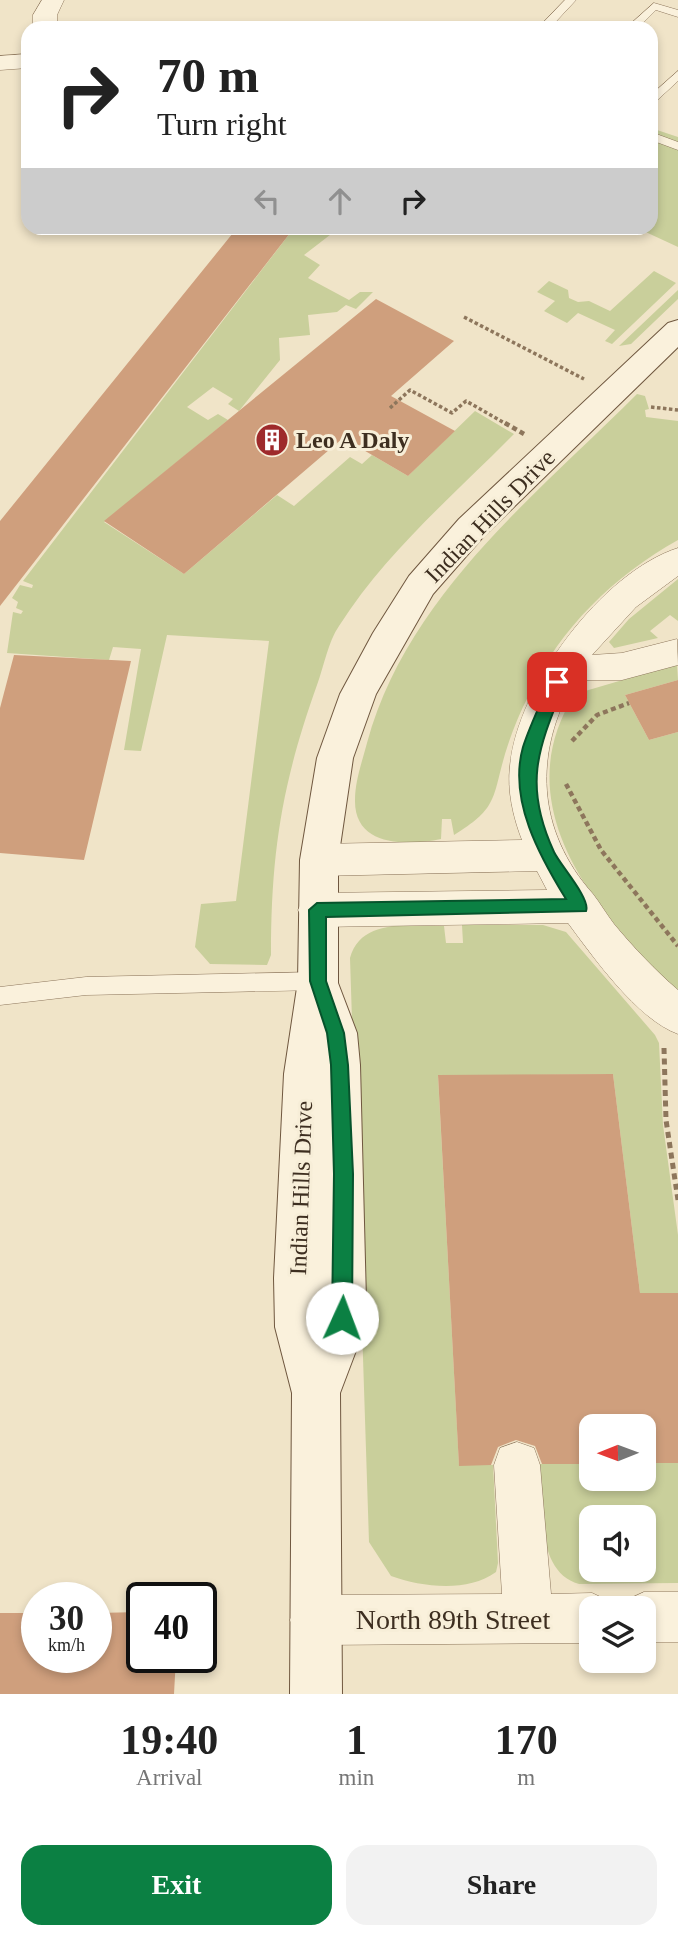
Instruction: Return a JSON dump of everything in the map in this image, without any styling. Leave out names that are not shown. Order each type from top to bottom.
[{"type":"street","points":[[45,21],[52,0]]},
{"type":"street","points":[[0,63],[21,62]]},
{"type":"street","name":"Indian Hills Drive","points":[[316,1694],[316,1393],[298,1327],[297,1278],[305,1073],[318,981],[319,860],[328,784],[349,716],[385,643],[421,585],[471,528],[678,330]]},
{"type":"street","points":[[671,1029],[580,906],[547,854],[531,811],[527,770],[539,722],[566,665],[616,607],[678,560]]},
{"type":"street","points":[[566,665],[603,670],[645,662],[677,652]]},
{"type":"street","points":[[319,860],[486,858],[547,854]]},
{"type":"street","points":[[317,910],[580,906]]},
{"type":"street","points":[[517,1465],[528,1618]]},
{"type":"street","points":[[656,1617],[678,1617]]},
{"type":"street","name":"North 89th Street","points":[[315,1620],[579,1618]]},
{"type":"lane","points":[[551,21],[571,0]]},
{"type":"lane","points":[[639,21],[654,6],[678,14]]},
{"type":"lane","points":[[658,95],[678,74]]},
{"type":"lane","points":[[658,139],[678,146]]},
{"type":"lane","points":[[0,996],[86,986],[318,981]]},
{"type":"path","points":[[464,317],[591,383]]},
{"type":"path","points":[[390,408],[410,390],[452,413],[466,401],[532,438]]},
{"type":"path","points":[[651,407],[678,410]]},
{"type":"path","points":[[568,751],[573,737],[597,715],[629,703]]},
{"type":"path","points":[[565,774],[575,806],[597,846],[626,886],[678,946]]},
{"type":"path","points":[[671,1029],[667,1120],[678,1200]]},
{"type":"green space","points":[[658,130],[678,137],[678,247],[652,235],[658,235]]},
{"type":"green space","points":[[289,235],[330,235],[304,255],[320,265],[308,278],[349,300],[360,292],[373,292],[356,309],[346,305],[337,312],[308,315],[310,335],[279,338],[280,360],[239,411],[228,404],[233,399],[213,387],[187,407],[208,420],[218,414],[228,420],[104,522],[184,574],[277,495],[294,506],[350,457],[362,464],[372,455],[408,476],[475,411],[514,434],[399,549],[335,632],[305,721],[287,786],[276,850],[271,955],[267,965],[210,964],[195,947],[201,904],[236,901],[269,641],[167,635],[141,751],[124,750],[141,649],[113,647],[109,660],[7,653],[13,612],[21,614],[23,611],[16,608],[18,602],[12,598],[20,585],[32,588],[33,585],[23,581]]},
{"type":"green space","points":[[654,271],[676,283],[612,344],[605,341],[615,330],[578,313],[567,323],[544,311],[555,301],[537,292],[549,281],[568,290],[569,298],[578,302],[589,301],[610,311]]},
{"type":"green space","points":[[678,290],[678,299],[631,344],[619,346]]},
{"type":"green space","points":[[637,394],[645,396],[649,409],[645,410],[646,417],[678,421],[678,540],[611,587],[591,606],[556,648],[522,709],[507,747],[495,792],[479,817],[454,835],[451,819],[442,819],[441,839],[399,842],[373,835],[363,827],[357,815],[357,779],[386,690],[411,641],[443,595],[478,552],[516,511]]},
{"type":"green space","points":[[678,579],[678,621],[670,615],[650,631],[658,638],[614,648],[609,642],[629,619]]},
{"type":"green space","points":[[677,664],[678,680],[625,695],[649,740],[678,732],[678,991],[618,929],[591,894],[569,856],[555,817],[549,777],[555,736],[575,694]]},
{"type":"green space","points":[[403,925],[444,926],[446,943],[463,943],[462,925],[543,925],[566,932],[655,1035],[659,1043],[663,1125],[678,1235],[678,1293],[640,1293],[613,1074],[438,1076],[459,1465],[493,1465],[498,1563],[496,1572],[484,1579],[444,1586],[416,1583],[391,1576],[369,1542],[350,958],[356,945],[376,930]]},
{"type":"green space","points":[[678,1462],[678,1583],[579,1584],[565,1577],[548,1551],[541,1515],[539,1464],[579,1463],[579,1491],[656,1491],[656,1463]]},
{"type":"building","points":[[231,235],[289,235],[0,606],[0,521]]},
{"type":"building","name":"Leo A Daly","points":[[376,299],[454,341],[391,396],[455,431],[408,476],[343,438],[184,574],[104,521]]},
{"type":"building","points":[[14,655],[131,661],[84,860],[0,853],[0,708]]},
{"type":"building","points":[[678,680],[678,732],[649,740],[625,695]]},
{"type":"building","points":[[613,1074],[640,1293],[678,1293],[678,1463],[656,1463],[656,1414],[579,1414],[579,1464],[542,1464],[535,1446],[516,1440],[498,1447],[491,1465],[459,1466],[438,1075]]},
{"type":"building","points":[[126,1612],[126,1673],[175,1673],[174,1694],[0,1694],[0,1613],[21,1613],[21,1673],[112,1673],[112,1613]]},
{"type":"place","name":"Leo A Daly","points":[[272,440]]},
{"type":"route","points":[[342,1318],[344,1174],[339,1065],[336,1033],[318,981],[317,910],[580,906],[547,854],[528,796],[527,770],[530,750],[548,698],[557,682]]}]
